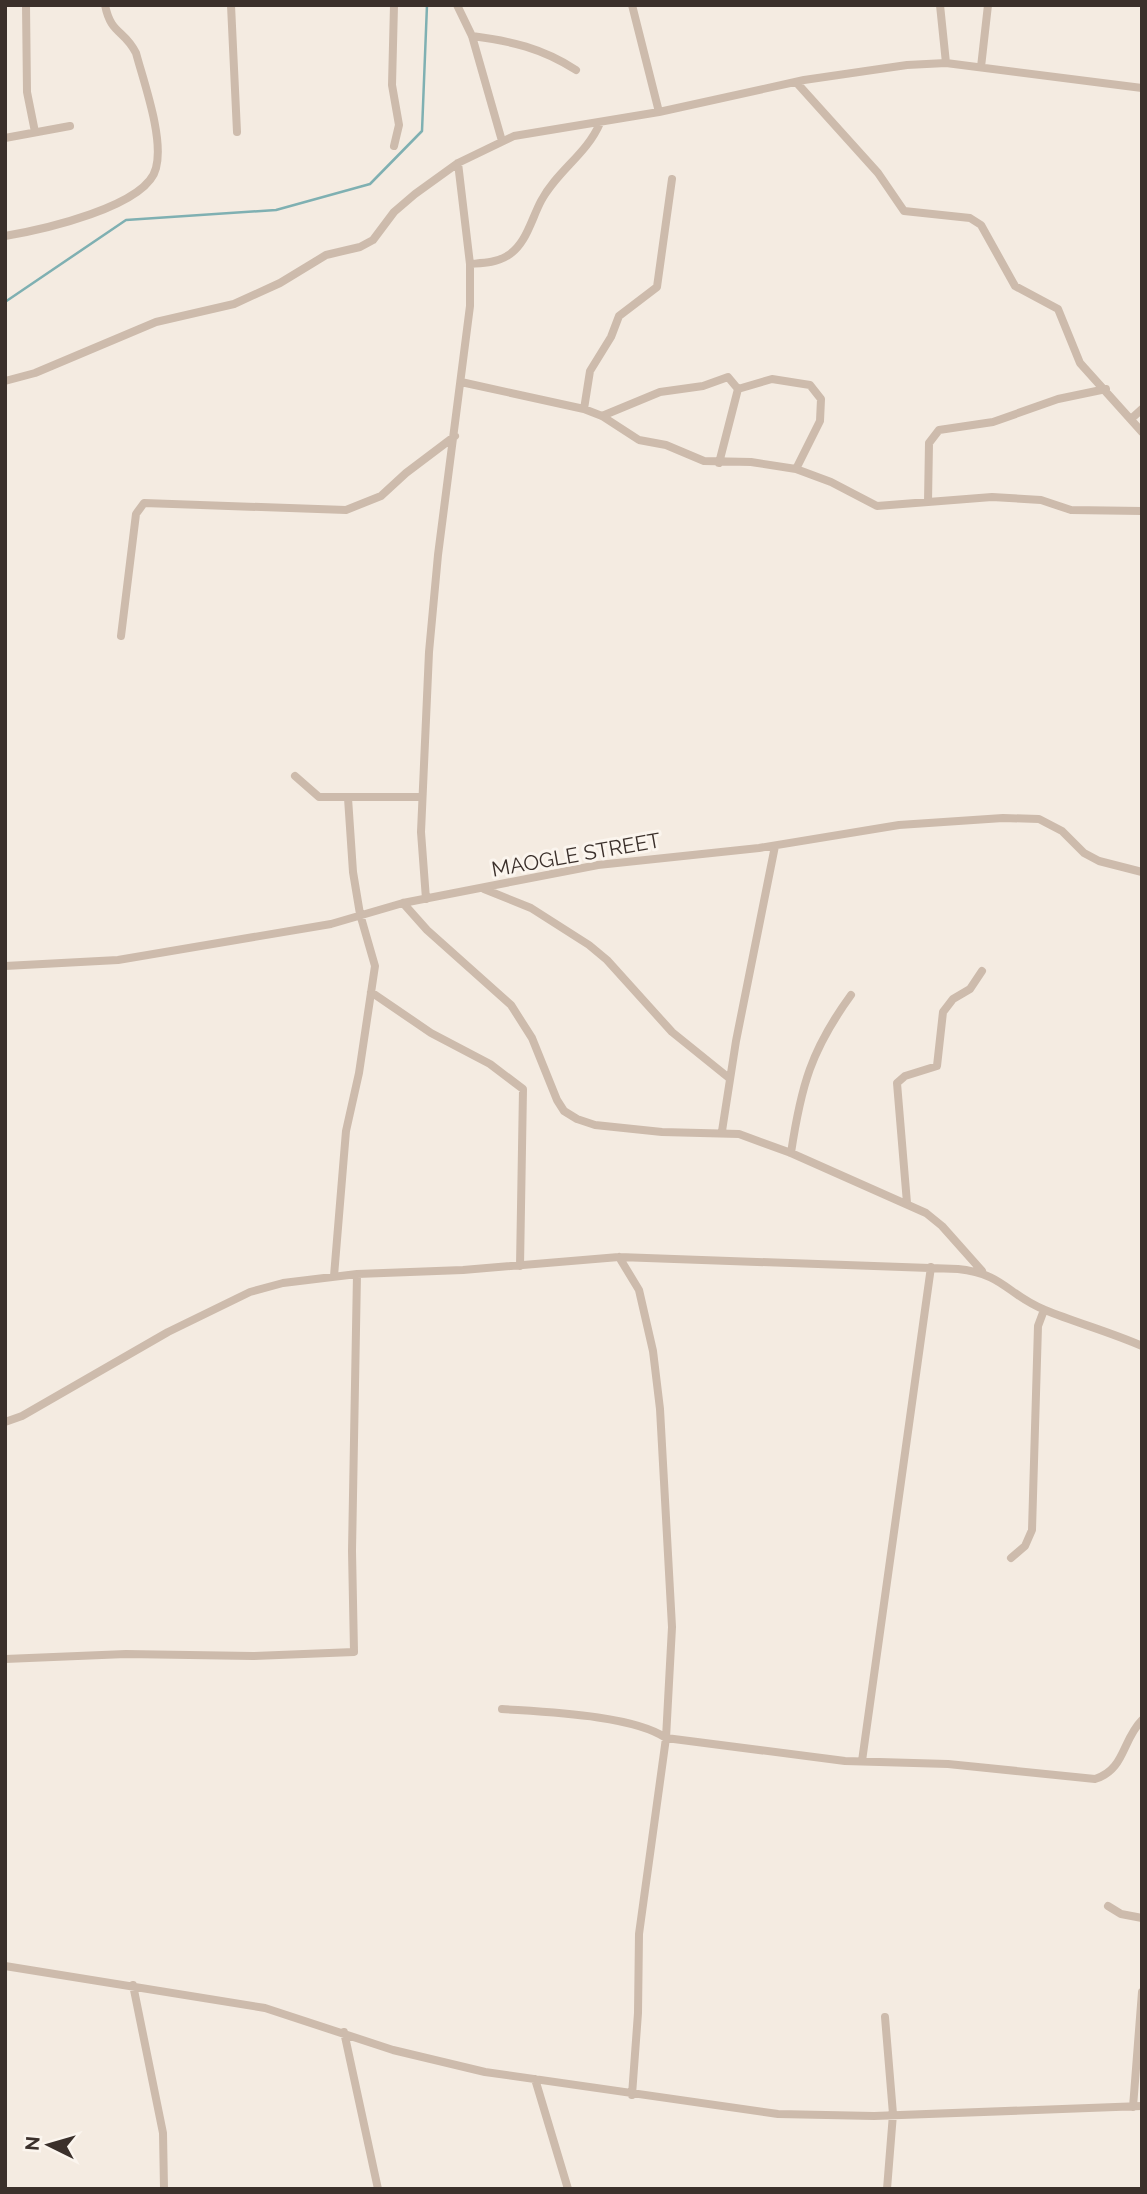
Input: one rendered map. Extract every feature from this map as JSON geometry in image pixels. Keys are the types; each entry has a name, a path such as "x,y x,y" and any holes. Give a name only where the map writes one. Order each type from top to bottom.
{"street":[{"path":"26,5 27,92 35,132"},
{"path":"5,236 82,218 134,193 153,178 157,165 156,137 136,53 131,42 109,23 105,5"},
{"path":"231,5 237,132"},
{"path":"394,5 392,85 399,125 394,146"},
{"path":"457,5 472,36 502,141"},
{"path":"632,5 659,112"},
{"path":"940,5 946,63"},
{"path":"981,67 988,5"},
{"path":"472,36 517,41 553,54 576,70"},
{"path":"5,381 35,373 156,322 234,304 280,283 326,255 360,247 373,240 394,212 415,194 458,163 502,141 536,131 600,123 796,82 907,65 946,63 1142,88"},
{"path":"796,82 878,173 904,211 970,218 981,225 1015,286 1058,309 1080,363 1142,432"},
{"path":"470,264 500,259 519,246 541,200 557,177 587,148 600,123"},
{"path":"5,138 70,126"},
{"path":"425,899 422,797 432,617 470,306 470,264 458,163"},
{"path":"584,409 590,371 611,337 619,316 657,287 672,179"},
{"path":"602,416 673,387 704,386 728,377 738,389"},
{"path":"738,389 772,379 810,385 820,393 820,421 796,469"},
{"path":"461,382 584,409 602,416 630,437 666,445 704,461 751,462 796,469 831,482 868,504 877,506 1016,497 1041,500 1071,510 1142,510"},
{"path":"719,463 738,389"},
{"path":"928,502 929,443 939,430 993,422 1058,399 1106,389"},
{"path":"1131,419 1142,409"},
{"path":"121,636 136,514 144,503 346,510 381,496 405,473 455,436"},
{"path":"295,776 319,797 422,797"},
{"path":"334,1276 346,1131 359,1073 374,956 360,914 353,872 348,798"},
{"name":"MAOGLE STREET","path":"5,966 118,960 331,924 403,903 598,865 775,846 900,825 1028,817 1050,822 1084,853 1099,861 1142,872"},
{"path":"722,1131 729,1077 775,846"},
{"path":"484,888 531,908 589,945 607,960 672,1032 729,1077"},
{"path":"403,903 427,930 511,1005 532,1038 564,1111 577,1119 595,1125 662,1132 722,1131 755,1138 907,1203 942,1226 982,1271 1044,1310 1100,1327 1142,1346"},
{"path":"907,1203 897,1083 905,1076 937,1066 942,1045 943,1012 953,999 971,989 982,971"},
{"path":"371,992 431,1033 490,1064 523,1089 520,1266"},
{"path":"791,1153 805,1077 828,1027 851,995"},
{"path":"5,1422 22,1416 149,1342 250,1292 283,1283 357,1274 520,1266 619,1257 982,1271"},
{"path":"619,1257 639,1290 653,1351 660,1409 672,1627 666,1738 639,1934 638,2013 632,2095"},
{"path":"862,1761 930,1267"},
{"path":"5,1660 127,1654 253,1656 354,1652 352,1551 357,1274"},
{"path":"1011,1558 1025,1546 1032,1530 1038,1326 1044,1310"},
{"path":"502,1709 587,1717 646,1728 666,1738 862,1761 960,1765 1095,1779 1107,1775 1117,1765 1135,1727 1142,1720"},
{"path":"1108,1906 1121,1914 1142,1918"},
{"path":"5,1966 265,2008 431,2061 632,2095 778,2114 893,2114 1137,2106 1142,1992"},
{"path":"132,1985 163,2133 164,2189"},
{"path":"885,2017 893,2114 887,2189"},
{"path":"344,2032 378,2189"},
{"path":"535,2079 568,2189"}],"waterway":[{"path":"5,302 126,220 276,210 370,184 422,131 427,5"}]}
